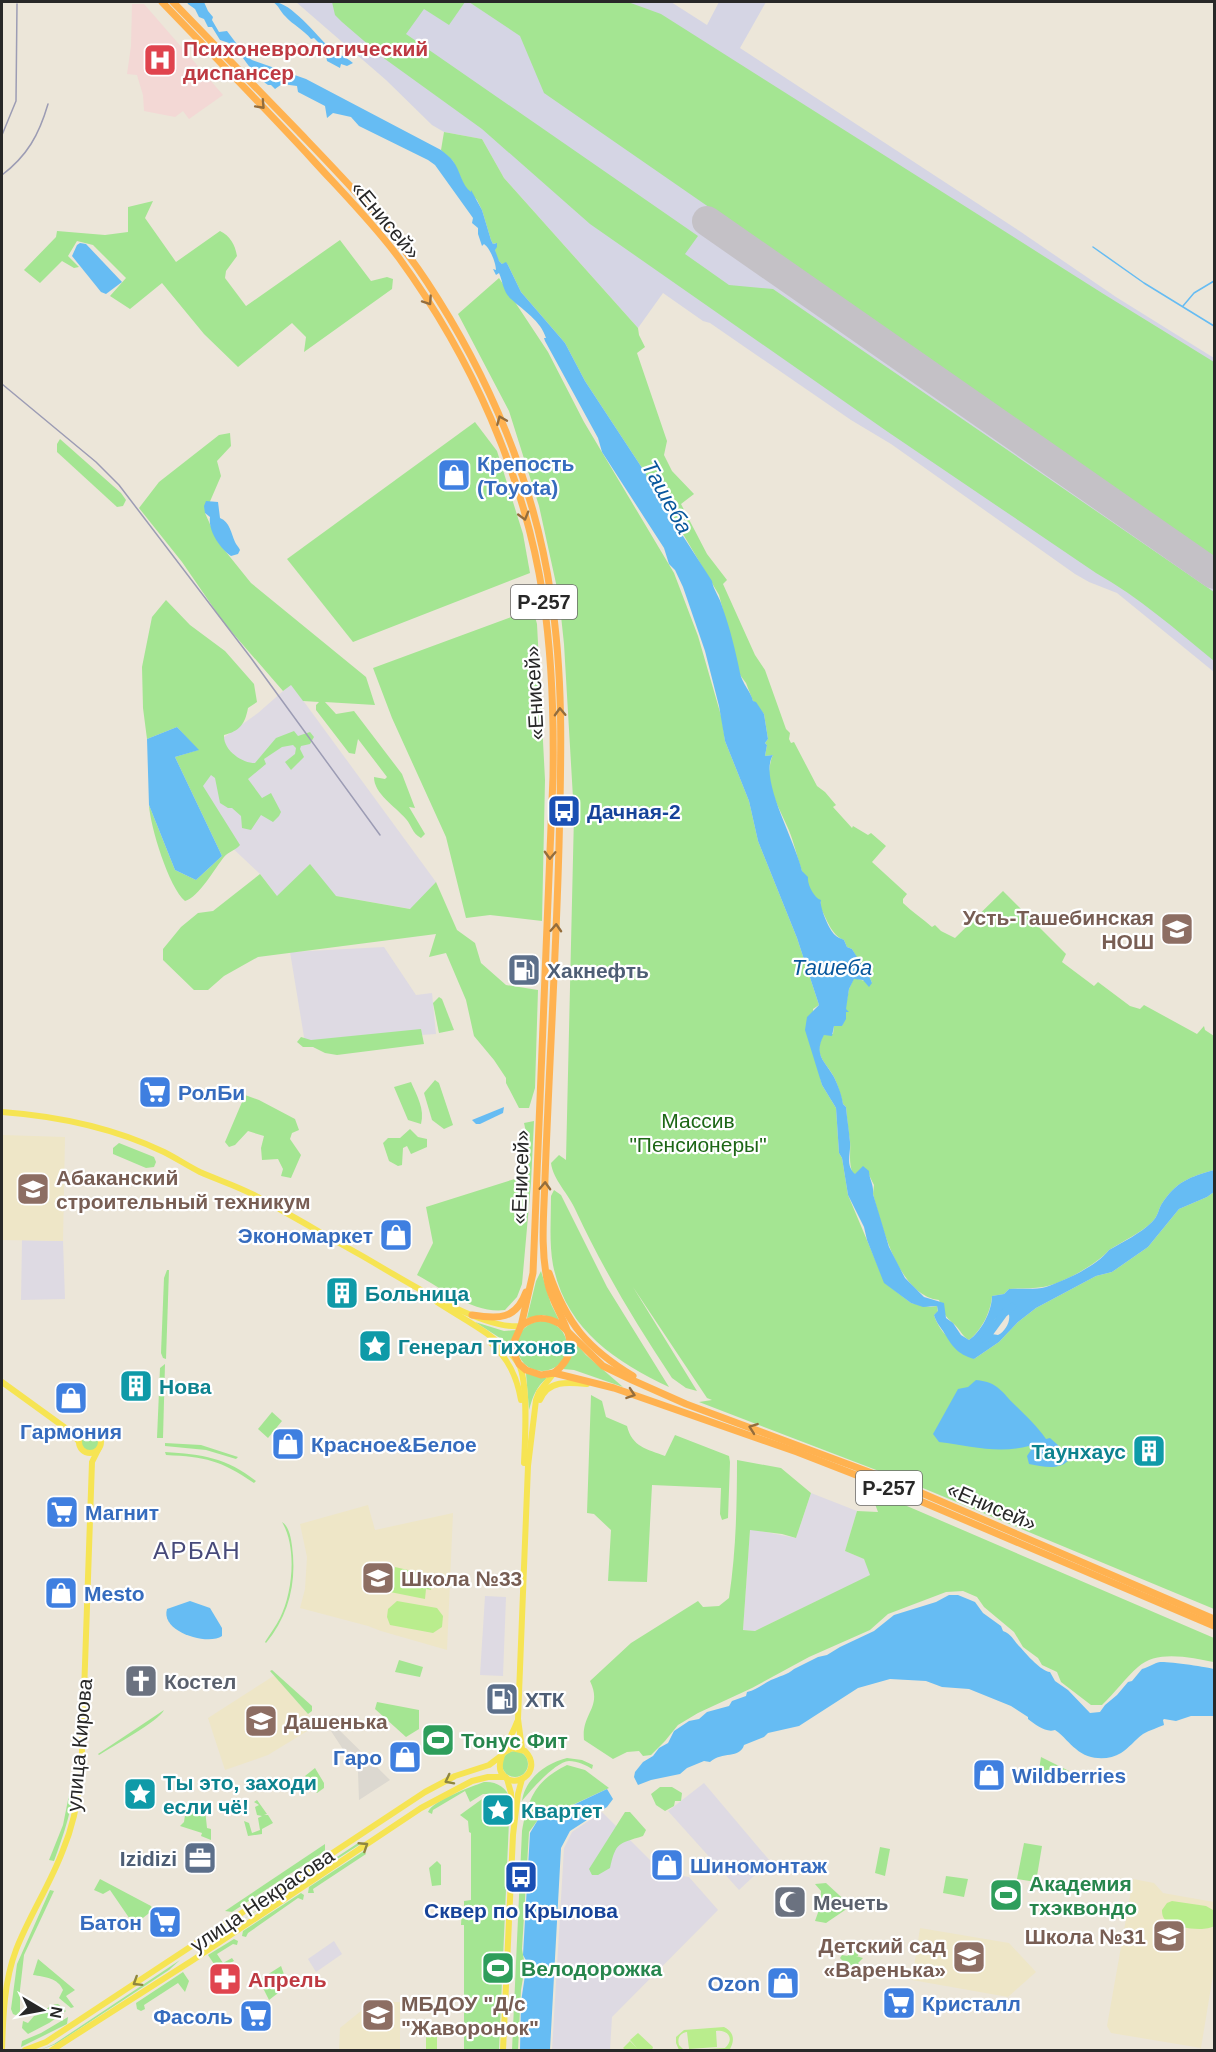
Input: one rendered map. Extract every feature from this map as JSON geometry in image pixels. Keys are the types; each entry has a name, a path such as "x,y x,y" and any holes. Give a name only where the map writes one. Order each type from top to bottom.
{"highway":[{"name":"«Енисей»","path":"162,2 314,162 397,256 451,336 472,375 495,430 532,543 543,600 549,654 553,747 533,1273 521,1326 513,1344 519,1364 533,1374 554,1372 605,1385 786,1448 892,1489 1215,1626"},
{"name":"«Енисей»","path":"173,2 337,172 385,226 424,278 479,370 524,480 541,541 551,595 558,654 561,717 557,922 544,1244"},
{"name":"Р-257","path":"544,1244 547,1281 569,1337 570,1351 565,1363 554,1372"},
{"name":"Р-257","path":"544,1244 549,1274 555,1289 580,1333 593,1348 611,1362 675,1399"},
{"path":"472,1315 500,1317 516,1310 523,1301 533,1273"},
{"name":"«Енисей»","path":"521,1326 535,1318 552,1319 603,1366 675,1399 896,1482 1215,1619"}],"main road":[{"path":"2,1112 33,1114 77,1124 116,1134 163,1152 200,1172 252,1194 424,1292 472,1315 507,1327 521,1326"},
{"path":"424,1292 506,1349 519,1364 524,1387 525,1545"},
{"path":"470,1324 506,1357 512,1368 518,1385 524,1425"},
{"path":"522,1749 518,1719 531,1430 539,1392 554,1372"},
{"path":"2,1382 71,1432 92,1462"},
{"path":"531,1430 542,1395 550,1387 570,1382 605,1385"},
{"path":"71,1432 83,1433 92,1430 98,1434 101,1442 92,1462"},
{"path":"79,1442 83,1433"},
{"path":"87,1452 94,1452 98,1449"},
{"name":"улица Кирова","path":"2,2050 7,1991 15,1951 63,1851 78,1797 82,1751 92,1462"},
{"path":"513,1835 511,1793 506,1778 500,1770 502,1754 518,1719"},
{"path":"502,1754 512,1748 522,1749 529,1755 532,1764 518,1794 513,1835 503,2050"},
{"name":"улица Некрасова","path":"25,2050 46,2042 424,1792 455,1776 489,1764 502,1754"},
{"name":"улица Некрасова","path":"52,2050 187,1964 421,1808 472,1781 488,1777 506,1778"},
{"path":"506,1778 512,1780 524,1778"}],"shaded area":[{"path":"296,2 671,2 707,25 719,2 766,2 740,48 1116,297 1214,358 1214,672 1117,593 1075,574 891,444 851,420 663,293 638,328 504,178 482,139 444,132 432,125 386,80"},
{"name":"Психоневрологический диспансер","path":"132,4 144,4 223,95 189,119 183,111 175,117 144,111 143,95 137,75 127,74 131,46"},
{"path":"291,684 436,882 411,909 336,896 277,896 260,874 208,825 185,765 258,713"},
{"path":"384,947 416,995 432,993 436,1034 305,1043 290,952"},
{"name":"Абаканский строительный техникум","path":"2,1135 65,1137 63,1241 2,1240"},
{"path":"22,1240 63,1241 65,1299 21,1300"},
{"path":"811,1493 857,1511 845,1551 864,1559 871,1575 755,1631 743,1630 750,1529 796,1538"},
{"name":"Школа №33","path":"368,1505 375,1530 453,1513 447,1650 300,1608 305,1589 307,1557 300,1524"},
{"path":"485,1596 506,1597 503,1676 480,1675"},
{"name":"Дашенька","path":"275,1675 317,1725 268,1755 225,1770 208,1718"},
{"path":"332,1723 390,1780 359,1800 358,1772 329,1728"},
{"path":"704,1783 770,1861 739,1890 668,1811"},
{"path":"493,1807 499,1810 502,1816 499,1822 493,1825 487,1822 484,1816 487,1810"},
{"path":"602,1812 663,1873 689,1877 718,1910 612,2017 610,2050 552,2050 564,1848 572,1832"},
{"name":"Школа №31","path":"1133,1879 1154,1883 1163,1893 1214,1902 1214,1969 1201,2048 1111,2033 1107,2026"},
{"name":"Детский сад «Варенька»","path":"920,1928 1009,1943 1036,1972 1008,1997 912,1980"},
{"path":"334,1941 342,1954 316,1972 308,1959"},
{"name":"МБДОУ \"Д/с \"Жаворонок\"","path":"372,2002 400,2002 400,2050 339,2050 340,2028"}],"green space":[{"path":"332,2 465,2 449,25 424,9 406,34 698,236 685,254 729,285 773,289 1214,592 1214,661 1157,614 888,432 590,224 482,129 385,59 342,22 335,15"},
{"path":"469,2 628,2 661,14 1214,362 1214,557 544,93 520,36"},
{"path":"444,132 482,139 504,178 638,328 645,347 637,353 667,441 664,455 672,471 694,494 681,504 707,554 727,580 723,584 755,655 765,670 786,729 790,733 789,739 791,743 794,742 817,786 836,805 833,807 852,828 853,826 868,835 871,833 886,846 872,862 907,894 903,903 932,927 935,925 955,938 1003,891 1066,954 1062,962 1094,986 1098,982 1130,1006 1140,1009 1144,1005 1197,1034 1204,1026 1205,1030 1214,1036 1214,1170 1178,1185 1161,1205 1156,1218 1148,1226 1109,1250 1104,1256 1078,1273 1050,1285 1009,1289 1004,1294 992,1296 985,1321 969,1340 947,1317 939,1300 925,1296 903,1273 894,1258 881,1224 873,1194 874,1185 869,1175 853,1174 851,1170 846,1107 834,1077 821,1057 819,1047 824,1034 833,1034 834,1026 842,1026 849,989 854,978 872,983 865,965 861,965 852,949 847,947 844,940 833,931 820,907 821,902 814,896 805,878 791,834 770,783 769,769 773,755 765,756 767,745 765,743 768,739 764,714 753,701 740,675 719,595 670,512 666,511 653,485 647,481 646,474 585,381 565,343 521,292 508,265 502,264 496,257 496,243 493,244 491,240 477,200 465,187 453,161 441,150"},
{"path":"153,201 145,218 176,262 220,231 229,238 237,256 226,271 225,278 246,306 340,240 371,281 387,277 393,279 392,289 304,352 306,337 292,323 238,367 204,334 162,283 130,309 110,296 126,278 93,245 77,241 68,256 79,267 74,268 62,261 40,283 24,270 56,237 57,231 105,235 128,232 128,207"},
{"name":"Массив \"Пенсионеры\"","path":"499,278 548,352 584,422 674,573 698,636 722,719 725,741 749,801 758,841 797,938 819,1005 813,1009 820,1077 822,1085 836,1108 839,1153 842,1158 848,1195 885,1283 911,1303 937,1306 938,1312 934,1315 941,1328 950,1340 974,1359 999,1342 1018,1322 1036,1308 1096,1276 1112,1272 1148,1247 1179,1209 1214,1192 1214,1609 918,1486 699,1402 712,1400 707,1398 633,1287 697,1391 686,1388 672,1378 597,1254 573,1205 555,1175 551,1163 559,1155 566,1160 574,815 559,597 539,506 509,411 458,314"},
{"path":"475,422 497,451 523,534 530,573 353,642 287,559"},
{"path":"230,433 231,446 217,461 221,476 205,513 218,542 251,583 366,677 375,705 325,702 336,714 354,711 402,774 415,808 409,807 425,834 421,838 377,789 374,777 385,779 387,777 358,739 355,754 349,753 316,710 319,702 303,701 291,685 283,691 224,623 182,562 139,508 159,482 219,435"},
{"path":"60,439 121,493 126,500 123,506 117,507 57,452"},
{"path":"166,600 190,625 225,651 254,684 257,702 248,708 241,726 224,735 227,746 234,755 255,763 276,738 294,731 298,736 310,732 314,737 310,744 301,746 304,757 291,770 285,762 295,754 296,748 293,745 282,747 264,759 266,764 248,779 262,798 271,793 281,812 273,822 261,815 251,830 242,828 241,816 232,808 220,803 215,778 211,775 203,786 240,845 226,855 196,894 185,901 173,883 161,856 149,805 175,870 196,880 222,856 175,757 198,750 177,727 147,739 143,708 142,667 152,617"},
{"path":"533,609 537,624 545,780 542,921 490,915 466,918 446,837 392,718 373,668"},
{"path":"310,864 336,896 410,909 436,882 457,930 475,943 481,963 506,985 538,990 535,1088 529,1108 519,1108 506,1083 506,1078 474,1036 466,1000 446,953 429,957 436,934 258,957 224,976 208,990 194,990 163,960 163,949 181,927 198,913 213,911 260,874 277,896"},
{"path":"439,997 442,999 454,1030 439,1033 433,1003"},
{"path":"421,1029 424,1044 337,1055 325,1053 313,1047 303,1047 297,1042 301,1037 311,1040"},
{"path":"435,1080 439,1083 453,1125 444,1129 432,1120 424,1093"},
{"path":"411,1082 421,1108 421,1124 408,1120 394,1087"},
{"path":"245,1095 295,1119 299,1130 292,1133 290,1139 301,1155 291,1178 281,1176 283,1169 278,1159 262,1160 261,1148 264,1136 248,1131 235,1145 229,1147 225,1142"},
{"path":"534,1121 522,1284 517,1297 505,1310 482,1308 459,1299 417,1275 433,1243 426,1207 521,1177 529,1158 524,1123"},
{"path":"410,1129 418,1137 427,1139 427,1147 411,1154 407,1146 403,1148 402,1165 398,1166 389,1161 383,1143 388,1138 400,1138"},
{"path":"119,1143 154,1157 156,1162 154,1167 146,1168 113,1154 113,1148"},
{"path":"554,1190 561,1195 607,1287 669,1387 612,1354 581,1325 569,1307 559,1288 553,1265 551,1196"},
{"path":"169,1270 166,1359 161,1353 164,1278"},
{"path":"541,1271 551,1304 559,1320 543,1315 527,1318 536,1281"},
{"path":"542,1321 556,1325 563,1332 567,1346 563,1360 556,1367 542,1371 528,1367 521,1360 517,1346 521,1332 528,1325"},
{"path":"475,1322 504,1331 516,1330 511,1348 500,1338"},
{"path":"573,1340 586,1355 623,1387 574,1370 563,1369 572,1355"},
{"path":"165,1364 163,1438 157,1438 160,1368"},
{"path":"526,1373 547,1378 535,1392 529,1410"},
{"path":"591,1395 602,1401 606,1417 627,1426 636,1443 646,1449 665,1456 675,1435 729,1456 728,1518 722,1520 720,1514 721,1488 652,1485 647,1582 608,1581 611,1530 594,1514 587,1513"},
{"path":"272,1412 282,1421 268,1438 258,1429"},
{"path":"90,1431 97,1434 100,1441 97,1448 90,1451 83,1448 80,1441 83,1434"},
{"path":"165,1443 201,1445 238,1457 236,1459 206,1450 165,1446"},
{"path":"165,1452 191,1454 224,1462 256,1481 254,1483 232,1469 212,1461 166,1455"},
{"path":"737,1460 781,1468 811,1493 796,1538 750,1530 743,1630 755,1631 870,1575 864,1559 845,1551 857,1511 878,1512 875,1504 878,1498 893,1500 1214,1638 1214,1662 1175,1656 1146,1661 1102,1705 1091,1705 1061,1682 1057,1672 1042,1665 1038,1658 1023,1647 1014,1632 984,1607 977,1597 963,1591 946,1592 888,1614 870,1630 809,1657 752,1688 698,1713 678,1725 651,1755 643,1756 639,1751 627,1752 613,1759 584,1740 584,1731 594,1698 590,1681 631,1643 698,1601 703,1607 719,1606 729,1598 736,1529"},
{"path":"282,1522 288,1529 292,1543 293,1572 292,1585 286,1609 266,1643 288,1596 292,1570 290,1544"},
{"path":"395,1567 434,1576 431,1590 426,1589 425,1599 390,1592"},
{"path":"397,1601 437,1608 443,1616 442,1627 433,1633 390,1625 387,1617 388,1609"},
{"path":"399,1660 423,1667 420,1677 395,1672"},
{"path":"272,1670 312,1706 312,1711 308,1714 270,1671"},
{"path":"377,1702 419,1710 419,1729 406,1737 375,1709"},
{"path":"164,1710 145,1727 98,1754"},
{"path":"515,1751 524,1755 528,1764 524,1773 515,1777 506,1773 502,1764 506,1755"},
{"path":"1041,1757 1069,1771 1068,1775 1039,1770"},
{"path":"567,1758 582,1760 593,1765 592,1769 575,1762 563,1763 544,1777 522,1801 527,1786 538,1773 559,1760"},
{"path":"567,1765 585,1770 609,1788 553,1814 540,1817 529,1832 522,1949 525,1966 521,1990 518,2050 512,2050 522,1831 527,1809 535,1791 548,1777"},
{"path":"315,1768 324,1783 324,1788 317,1793 305,1776"},
{"path":"72,1780 76,1780 67,1821 54,1861 49,1860 63,1825"},
{"path":"133,1780 148,1783 153,1790 148,1807 128,1800"},
{"path":"484,1782 500,1786 510,1798 499,2050 464,2050 464,1925 461,1925 464,1901 471,1900 471,1833 468,1821 460,1815 489,1794 483,1794 470,1802 465,1791 433,1810 432,1814 428,1812 431,1807 444,1799"},
{"path":"660,1787 672,1787 682,1793 681,1801 675,1801 674,1806 665,1811 656,1805 651,1794"},
{"path":"257,1800 267,1814 264,1815 268,1815 273,1823 262,1829 262,1834 248,1836 244,1821 249,1823 252,1833 260,1830 258,1818 262,1816 257,1815 255,1807 259,1805 254,1802"},
{"path":"186,1809 188,1812 205,1809 207,1828 211,1829 211,1840 201,1836 202,1833 180,1826 184,1822"},
{"path":"625,1812 630,1812 646,1830 643,1836 619,1845 610,1868 598,1875 592,1875 589,1869"},
{"path":"358,1843 359,1845 231,1927"},
{"path":"1024,1843 1042,1846 1036,1882 1017,1879"},
{"path":"325,1844 325,1851 232,1912 225,1911"},
{"path":"880,1847 890,1849 885,1876 875,1873"},
{"path":"364,1851 366,1854 313,1889 314,1893 308,1893 309,1887"},
{"path":"437,1861 441,1865 441,1885 432,1886 429,1868"},
{"path":"946,1876 968,1879 964,1897 943,1893"},
{"path":"100,1879 151,1906 153,1910 134,1925 110,1890 103,1894 94,1890"},
{"path":"826,1883 851,1906 826,1923 815,1921 820,1907 821,1891 815,1884"},
{"path":"50,1890 54,1891 24,1955 20,2017 13,2014 11,2009 17,1964"},
{"path":"301,1893 304,1895 303,1900 298,1898 248,1933 246,1937 242,1936 243,1931"},
{"path":"1172,1901 1206,1906 1213,1910 1214,1926 1205,1929 1191,1928 1168,1922 1163,1917 1162,1910 1167,1903"},
{"path":"234,1939 238,1941 237,1945 233,1944 217,1954 223,1963 232,1958 234,1961 228,1964 214,1964 208,1955"},
{"path":"860,1943 858,1956 856,1956 863,1958 858,1963 860,1965 855,1969 856,1971 853,1972 840,1958 842,1955 848,1956 847,1954"},
{"path":"38,1959 75,1990 66,1996 74,2007 71,2008 59,1998 63,1990 58,1983 33,1975"},
{"path":"180,1960 169,1970 56,2044 40,2050 54,2044"},
{"path":"281,1966 285,1977 282,1990 269,2000 259,1980"},
{"path":"183,1972 189,1981 185,1992 178,1983 144,2005 145,2009 141,2011 137,2009 136,2003"},
{"path":"58,2004 66,2011 49,2023 28,2034 22,2028 23,2021 28,2023 34,2016"},
{"path":"68,2017 67,2024 21,2047 22,2041"},
{"path":"724,2027 733,2036 730,2049 738,2050 691,2050 725,2048 730,2038 727,2033 720,2031 716,2031 717,2047 689,2049 687,2032 678,2040 684,2050 679,2050 676,2043 676,2037 684,2030"},
{"path":"426,2029 437,2030 437,2050 426,2050"},
{"path":"638,2033 653,2047 652,2050 623,2048 630,2041 637,2048 630,2040"}],"water":[{"path":"187,2 204,2 219,32 227,31 245,55 252,60 306,79 441,150 452,160 465,186 471,192 471,190 482,210 491,240 493,244 497,243 495,250 499,261 502,264 506,262 521,292 565,343 585,381 646,474 647,481 651,481 666,510 670,512 712,581 728,623 741,677 753,701 764,714 768,739 765,743 767,745 765,756 773,755 770,779 802,871 808,877 814,894 821,900 830,928 836,936 844,940 847,947 852,949 862,965 865,965 872,983 869,987 863,980 854,979 849,989 846,1009 849,1012 846,1012 846,1019 842,1026 834,1026 832,1036 824,1035 820,1053 834,1077 846,1107 850,1167 855,1174 863,1166 869,1171 873,1194 889,1247 905,1278 924,1297 944,1303 946,1318 953,1323 961,1335 969,1340 985,1321 992,1296 1004,1294 1009,1289 1046,1287 1080,1272 1109,1250 1148,1226 1156,1218 1161,1205 1178,1185 1214,1170 1214,1192 1179,1209 1148,1247 1112,1272 1096,1276 1036,1308 1018,1322 999,1342 974,1359 959,1352 949,1341 934,1315 938,1311 937,1306 923,1307 911,1303 884,1283 864,1227 848,1195 842,1158 839,1153 836,1108 822,1085 805,1030 807,1017 819,1005 797,938 758,841 749,801 725,741 705,651 683,587 675,570 669,564 664,548 602,452 598,438 545,341 544,332 536,321 506,293 499,273 496,275 493,269 496,270 490,252 484,244 482,246 478,228 472,223 473,218 435,165 359,126 351,117 333,113 327,118 325,106 298,92 297,86 282,84 275,89 268,85 257,77 240,54 232,52 229,43 220,40 212,27 208,27 204,19 199,17 195,9","holes":["1008,1312 1008,1325 1004,1331 998,1335 992,1334 992,1326 997,1317"]},
{"path":"273,2 280,3 295,13 329,47 353,63 347,66 341,64 340,68 327,61 326,55 330,54 314,38 311,39 288,19"},
{"path":"80,243 86,244 122,282 106,294 101,292 72,256"},
{"path":"206,501 218,502 220,518 230,528 240,550 238,554 231,556 216,539 211,528 210,517 205,513"},
{"path":"177,727 199,750 175,757 222,856 196,880 175,870 149,805 147,739"},
{"path":"504,1107 503,1113 480,1124 472,1120"},
{"path":"976,1380 990,1383 999,1389 1046,1439 1050,1438 1059,1446 1058,1451 1067,1456 1068,1461 1059,1466 1044,1467 1029,1464 1027,1456 1031,1450 1029,1446 995,1449 939,1442 933,1434 958,1389 968,1387"},
{"path":"949,1595 958,1595 975,1602 983,1613 1001,1626 1003,1631 1030,1658 1050,1672 1055,1681 1068,1690 1090,1713 1100,1712 1142,1669 1164,1662 1214,1669 1214,1716 1191,1716 1176,1721 1164,1719 1164,1725 1143,1734 1116,1756 1098,1758 1081,1753 1055,1730 1041,1728 1011,1706 969,1689 942,1687 926,1681 890,1679 858,1688 799,1726 768,1733 744,1745 735,1754 710,1762 704,1761 687,1768 680,1774 638,1785 634,1777 635,1772 643,1762 668,1743 674,1731 689,1721 699,1719 707,1712 729,1706 732,1701 746,1696 747,1692 874,1631 894,1615 936,1602"},
{"path":"190,1601 210,1608 222,1628 222,1636 215,1639 197,1638 187,1635 171,1624 167,1617 167,1609"},
{"path":"607,1789 613,1799 607,1807 570,1831 561,1848 550,2050 520,2050 521,2002 527,1962 523,1955 530,1833 539,1818 552,1815"}],"waterway":[{"path":"1093,247 1144,283 1214,326"},
{"path":"1183,306 1194,293 1214,281"},
{"name":"Ташеба","path":"985,1339 1004,1313 1012,1307"}],"runway":[{"path":"707,221 1214,574"}],"railway":[{"path":"2,135 16,101 17,4"},
{"path":"2,175 31,144 41,126 48,104"},
{"path":"2,384 96,462 119,485 251,658 380,835"}],"place":[{"name":"Психоневрологический диспансер","path":"160,60"},
{"name":"Крепость (Toyota)","path":"454,475"},
{"name":"Дачная-2","path":"564,811"},
{"name":"Усть-Ташебинская НОШ","path":"1177,929"},
{"name":"Хакнефть","path":"524,970"},
{"name":"РолБи","path":"155,1092"},
{"name":"Абаканский строительный техникум","path":"33,1189"},
{"name":"Экономаркет","path":"396,1235"},
{"name":"Больница","path":"342,1293"},
{"name":"Генерал Тихонов","path":"375,1346"},
{"name":"Нова","path":"136,1386"},
{"name":"Гармония","path":"71,1398"},
{"name":"Красное&Белое","path":"288,1444"},
{"name":"Таунхаус","path":"1149,1451"},
{"name":"Магнит","path":"62,1512"},
{"name":"Школа №33","path":"378,1578"},
{"name":"Mesto","path":"61,1593"},
{"name":"Костел","path":"141,1681"},
{"name":"ХТК","path":"502,1699"},
{"name":"Дашенька","path":"261,1721"},
{"name":"Тонус Фит","path":"438,1740"},
{"name":"Гаро","path":"405,1757"},
{"name":"Wildberries","path":"989,1775"},
{"name":"Ты это, заходи если чё!","path":"140,1794"},
{"name":"Квартет","path":"498,1810"},
{"name":"Izidizi","path":"200,1858"},
{"name":"Шиномонтаж","path":"667,1865"},
{"name":"Сквер по Крылова","path":"521,1877"},
{"name":"Академия тхэквондо","path":"1006,1895"},
{"name":"Мечеть","path":"790,1902"},
{"name":"Батон","path":"165,1922"},
{"name":"Школа №31","path":"1169,1936"},
{"name":"Детский сад «Варенька»","path":"969,1957"},
{"name":"Велодорожка","path":"498,1968"},
{"name":"Апрель","path":"225,1979"},
{"name":"Ozon","path":"783,1983"},
{"name":"Кристалл","path":"899,2003"},
{"name":"МБДОУ \"Д/с \"Жаворонок\"","path":"378,2015"},
{"name":"Фасоль","path":"256,2016"}],"district":[{"name":"АРБАН","path":"197,1550"}]}
